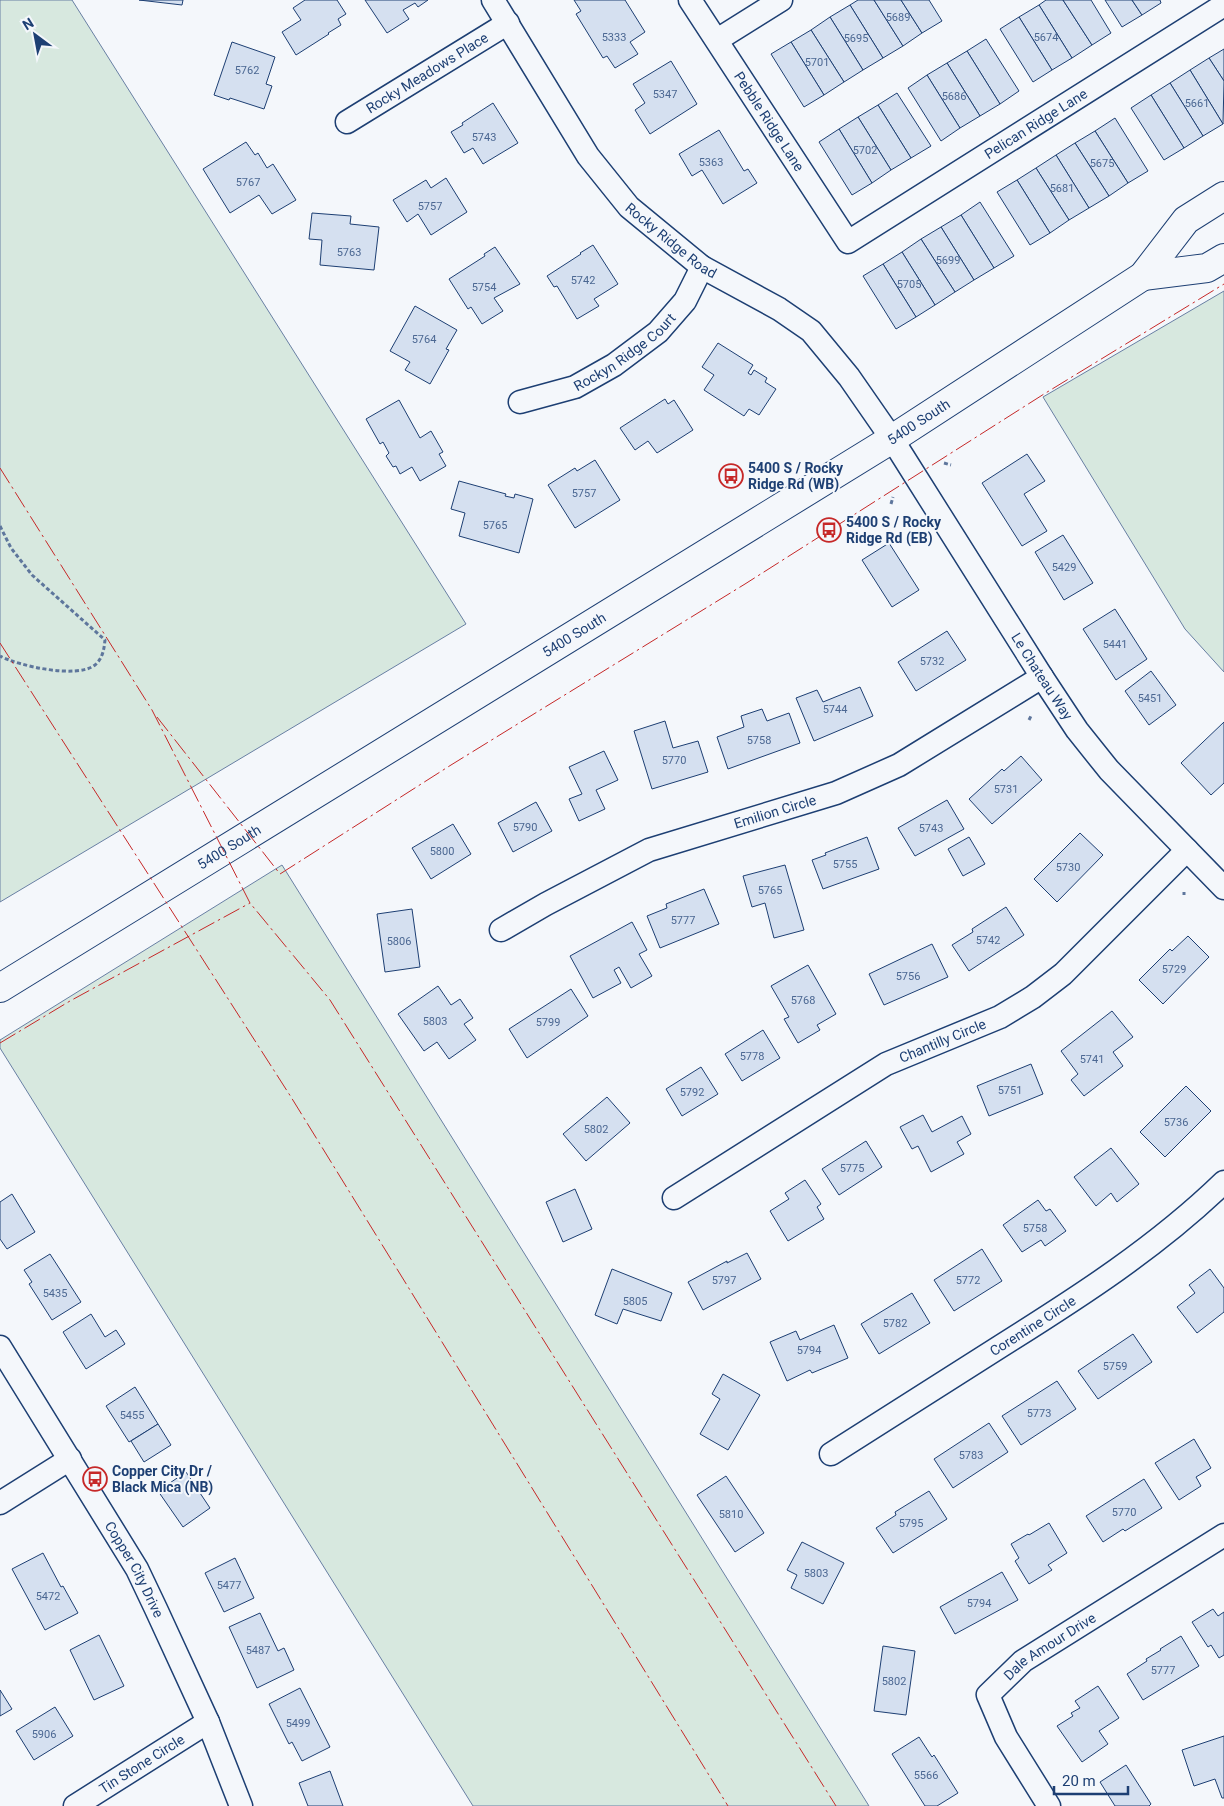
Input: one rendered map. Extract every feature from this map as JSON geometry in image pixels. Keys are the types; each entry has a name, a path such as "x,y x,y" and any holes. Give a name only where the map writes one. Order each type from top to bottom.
{"main road":[{"name":"5400 South","path":"0,988 892,440 1143,276 1186,220 1224,196"},
{"name":"5400 South","path":"1143,276 1207,268 1224,258"}],"street":[{"name":"Rocky Ridge Road","path":"493,0 594,163 629,207 702,267 780,309 811,331 849,377 892,440"},
{"name":"Pebble Ridge Lane","path":"690,0 848,242"},
{"path":"717,40 781,0"},
{"name":"Pelican Ridge Lane","path":"848,242 1224,5"},
{"name":"Rocky Meadows Place","path":"347,122 508,23"},
{"name":"Rockyn Ridge Court","path":"520,402 575,387 614,365 658,332 680,308 702,267"},
{"name":"Le Chateau Way","path":"892,440 1042,678 1077,730 1109,770 1224,888"},
{"name":"Emilion Circle","path":"501,930 649,850 836,793 899,765 1042,678"},
{"name":"Chantilly Circle","path":"674,1198 886,1064 1000,1017 1033,998 1062,974 1187,850"},
{"name":"Corentine Circle","path":"830,1454 1071,1302 1172,1229 1224,1182"},
{"name":"Copper City Drive","path":"0,1347 137,1570 208,1722 241,1806"},
{"path":"0,1503 70,1460"},
{"name":"Dale Amour Drive","path":"1050,1806 1006,1738 988,1695 1023,1661 1224,1536"},
{"name":"Tin Stone Circle","path":"75,1806 208,1722"}],"path":[{"path":"944,463 951,465"},
{"path":"891,504 893,497"},
{"path":"0,526 11,548 32,575 105,640 104,653 95,665 82,669 60,671 36,668 0,656"}],"shaded area":[{"path":"0,0 72,0 466,624 0,902"},
{"path":"1224,291 1224,672 1185,629 1043,397"},
{"path":"282,865 869,1806 473,1806 0,1048 0,1040"}],"building":[{"path":"139,0 183,0 182,5"},
{"path":"305,0 337,0 346,14 338,19 341,25 296,55 282,32 301,20 293,8"},
{"path":"365,0 428,0 418,7 415,3 403,10 409,19 387,33"},
{"path":"574,0 625,0 645,32 630,42 638,54 615,68 607,56 603,58 576,14 581,11"},
{"path":"858,0 874,0 903,46 883,58 850,5"},
{"path":"874,0 901,0 922,33 903,46"},
{"path":"901,0 929,0 942,21 922,33"},
{"path":"1046,0 1063,0 1092,45 1072,58 1039,5"},
{"path":"1063,0 1091,0 1111,33 1092,45"},
{"path":"1105,0 1132,0 1142,15 1122,27"},
{"path":"1132,0 1160,0 1161,3 1142,15"},
{"path":"850,5 883,58 863,70 830,17"},
{"path":"1039,5 1072,58 1052,70 1019,17"},
{"path":"830,17 863,70 844,82 811,30"},
{"path":"1019,17 1052,70 1033,82 1000,29"},
{"path":"811,30 844,82 824,95 791,42"},
{"path":"986,39 1019,91 1000,104 967,51"},
{"path":"232,42 275,57 266,84 272,86 264,109 214,95"},
{"path":"791,42 824,95 804,107 771,54"},
{"path":"1224,49 1224,81 1209,58"},
{"path":"967,51 1000,104 980,116 947,63"},
{"path":"1209,58 1224,81 1223,124 1190,70"},
{"path":"671,61 697,104 650,134 635,110 645,103 633,84"},
{"path":"947,63 980,116 960,128 927,75"},
{"path":"1190,70 1223,124 1203,136 1170,83"},
{"path":"927,75 960,128 941,141 908,88"},
{"path":"1170,83 1203,136 1184,148 1151,95"},
{"path":"897,93 931,146 911,158 878,105"},
{"path":"1151,95 1184,148 1164,160 1131,108"},
{"path":"493,103 518,143 483,164 473,148 464,153 451,132"},
{"path":"878,105 911,158 891,170 858,117"},
{"path":"858,117 891,170 872,183 839,129"},
{"path":"1115,118 1148,171 1128,183 1095,131"},
{"path":"839,129 872,183 852,195 819,142"},
{"path":"719,130 744,171 748,169 757,183 723,204 702,170 692,176 679,154"},
{"path":"1095,131 1128,183 1109,196 1075,143"},
{"path":"246,142 255,155 258,153 267,168 273,164 296,200 272,214 259,195 230,213 203,169"},
{"path":"1075,143 1109,196 1089,208 1056,155"},
{"path":"1056,155 1089,208 1069,220 1036,168"},
{"path":"1036,168 1069,220 1050,233 1017,180"},
{"path":"446,178 467,212 431,235 418,214 407,222 393,200 426,180 431,188"},
{"path":"1017,180 1050,233 1030,245 997,192"},
{"path":"980,202 1014,256 994,268 961,215"},
{"path":"312,213 351,216 350,224 379,227 374,270 320,265 322,240 309,239"},
{"path":"961,215 994,268 974,280 941,227"},
{"path":"941,227 974,280 955,292 921,239"},
{"path":"921,239 955,292 935,305 902,252"},
{"path":"593,245 618,284 594,299 599,306 577,319 557,286 554,287 547,276"},
{"path":"495,247 520,284 494,298 503,311 482,324 471,307 468,309 449,279 485,256 484,254"},
{"path":"902,252 935,305 916,317 883,264"},
{"path":"883,264 916,317 896,329 863,276"},
{"path":"415,306 457,330 446,349 449,350 430,384 405,370 410,362 390,351"},
{"path":"718,343 753,365 748,373 751,375 754,370 767,378 765,382 776,389 759,415 749,409 744,416 704,390 714,375 702,367"},
{"path":"665,399 668,404 674,400 693,430 657,453 648,441 635,450 620,428"},
{"path":"399,400 420,438 431,431 443,452 439,454 446,466 420,481 412,467 400,474 396,466 393,467 386,456 389,453 383,442 380,444 366,419"},
{"path":"1027,454 1045,481 1024,494 1047,531 1022,546 982,483"},
{"path":"595,460 620,500 575,528 548,485 575,468 577,471"},
{"path":"459,481 506,494 505,496 514,498 515,494 533,499 519,553 459,536 465,513 451,509"},
{"path":"1063,535 1093,583 1064,600 1035,552"},
{"path":"889,543 919,590 892,607 862,560"},
{"path":"1115,609 1147,659 1116,680 1083,629"},
{"path":"947,631 966,660 916,691 898,662"},
{"path":"1151,671 1176,705 1149,725 1125,691"},
{"path":"860,687 873,716 814,741 796,698 817,690 823,702"},
{"path":"762,709 767,721 789,713 800,743 728,769 717,737 744,727 741,716"},
{"path":"665,721 673,748 698,741 708,772 652,789 634,731"},
{"path":"1224,722 1224,783 1211,795 1181,763"},
{"path":"604,751 618,780 596,790 605,809 579,821 569,799 582,794 569,767"},
{"path":"1021,756 1042,780 992,824 969,799 1002,769 1004,771"},
{"path":"947,800 964,829 915,856 898,828"},
{"path":"536,802 552,831 513,852 498,823"},
{"path":"453,824 471,854 431,879 412,848"},
{"path":"1080,833 1103,855 1057,902 1034,879"},
{"path":"867,837 879,869 823,889 812,860"},
{"path":"969,837 985,864 963,876 948,849"},
{"path":"785,865 804,930 774,938 765,903 752,907 743,876"},
{"path":"704,889 719,924 660,948 647,916 667,908 666,904"},
{"path":"1006,907 1024,935 969,971 952,945 973,932 972,929"},
{"path":"412,909 420,967 385,972 377,914"},
{"path":"632,922 647,950 639,954 652,976 631,988 619,967 614,970 621,983 593,998 570,956"},
{"path":"1188,936 1209,957 1163,1004 1139,980 1170,949 1172,951"},
{"path":"932,944 948,977 884,1005 869,974"},
{"path":"808,965 836,1014 817,1025 820,1030 798,1043 784,1019 789,1017 771,986"},
{"path":"438,986 451,1005 460,999 473,1018 464,1024 476,1040 449,1059 437,1042 424,1051 398,1014"},
{"path":"571,989 588,1016 527,1058 509,1029"},
{"path":"1112,1011 1133,1037 1113,1052 1123,1066 1084,1096 1071,1080 1078,1074 1061,1051"},
{"path":"763,1030 780,1058 742,1081 725,1054"},
{"path":"1031,1064 1043,1094 989,1116 977,1086"},
{"path":"701,1067 718,1094 682,1116 666,1089"},
{"path":"1186,1086 1211,1111 1165,1157 1140,1132"},
{"path":"607,1097 630,1123 586,1161 563,1134"},
{"path":"923,1115 932,1132 962,1116 971,1134 957,1142 964,1154 931,1172 918,1146 912,1149 900,1127"},
{"path":"866,1141 882,1167 839,1195 822,1169"},
{"path":"1111,1148 1139,1184 1117,1202 1111,1193 1096,1206 1074,1177"},
{"path":"805,1180 821,1204 817,1207 824,1219 788,1241 770,1211 789,1199 785,1193"},
{"path":"575,1189 592,1229 563,1242 546,1202"},
{"path":"12,1194 35,1232 7,1249 0,1239 0,1202"},
{"path":"1038,1200 1046,1211 1050,1209 1066,1231 1045,1246 1041,1240 1022,1252 1003,1225"},
{"path":"982,1249 1002,1281 954,1311 934,1280"},
{"path":"747,1253 761,1279 703,1310 688,1282 727,1261 727,1263"},
{"path":"50,1254 81,1302 52,1320 29,1284 32,1282 24,1270"},
{"path":"612,1269 672,1293 661,1321 623,1309 617,1324 595,1315"},
{"path":"1210,1269 1224,1288 1224,1312 1197,1333 1177,1307 1195,1293 1189,1285"},
{"path":"912,1293 930,1323 879,1354 861,1324"},
{"path":"91,1314 105,1337 116,1330 125,1344 86,1369 63,1332"},
{"path":"834,1325 848,1358 812,1373 810,1370 787,1381 770,1342 796,1331 800,1340"},
{"path":"1133,1334 1152,1362 1098,1399 1078,1371"},
{"path":"723,1374 760,1395 728,1450 700,1434 720,1399 712,1394"},
{"path":"1057,1381 1076,1409 1021,1445 1002,1416"},
{"path":"135,1387 158,1424 129,1442 106,1406"},
{"path":"989,1423 1008,1452 953,1488 934,1459"},
{"path":"158,1424 171,1445 144,1462 131,1441"},
{"path":"1194,1439 1211,1468 1196,1477 1201,1486 1179,1500 1155,1463"},
{"path":"186,1472 210,1508 183,1527 158,1491"},
{"path":"726,1476 764,1533 735,1552 697,1495"},
{"path":"1144,1479 1162,1508 1103,1542 1086,1516"},
{"path":"929,1491 947,1519 893,1553 876,1528 896,1515 895,1512"},
{"path":"1049,1523 1067,1553 1048,1565 1052,1570 1029,1584 1015,1561 1019,1558 1011,1544"},
{"path":"802,1542 844,1563 823,1604 791,1588 797,1575 787,1570"},
{"path":"43,1553 61,1587 63,1586 78,1613 45,1630 12,1569"},
{"path":"235,1558 254,1598 224,1612 205,1573"},
{"path":"1002,1572 1018,1600 955,1634 940,1607"},
{"path":"1213,1609 1218,1616 1224,1612 1224,1655 1219,1658 1211,1645 1208,1647 1192,1622"},
{"path":"260,1613 278,1651 284,1648 294,1670 257,1688 229,1627"},
{"path":"99,1635 124,1686 94,1700 70,1650"},
{"path":"1181,1636 1199,1666 1143,1700 1127,1674"},
{"path":"883,1646 915,1651 906,1715 874,1711"},
{"path":"1098,1686 1119,1718 1099,1731 1108,1744 1082,1762 1057,1726 1073,1716 1071,1713 1080,1708 1075,1701"},
{"path":"300,1688 330,1747 302,1761 292,1742 289,1744 269,1704"},
{"path":"0,1690 12,1709 0,1716"},
{"path":"55,1707 73,1736 34,1760 16,1731"},
{"path":"1224,1736 1224,1798 1222,1798 1215,1779 1194,1786 1182,1750"},
{"path":"919,1737 932,1757 934,1755 958,1793 937,1806 925,1806 892,1754"},
{"path":"1126,1765 1151,1804 1149,1806 1115,1806 1100,1782"},
{"path":"330,1771 343,1806 308,1806 299,1783"}],"power":[{"path":"157,717 280,874 451,765 745,584 1044,394 1224,284"},
{"path":"0,468 152,710 250,903 330,1000 836,1806"},
{"path":"0,643 291,1097 728,1806"},
{"path":"0,1043 70,1001 250,903"}],"place":[{"name":"5400 S / Rocky Ridge Rd (WB)","path":"731,476"},
{"name":"5400 S / Rocky Ridge Rd (EB)","path":"829,530"},
{"name":"Copper City Dr / Black Mica (NB)","path":"95,1479"}]}
